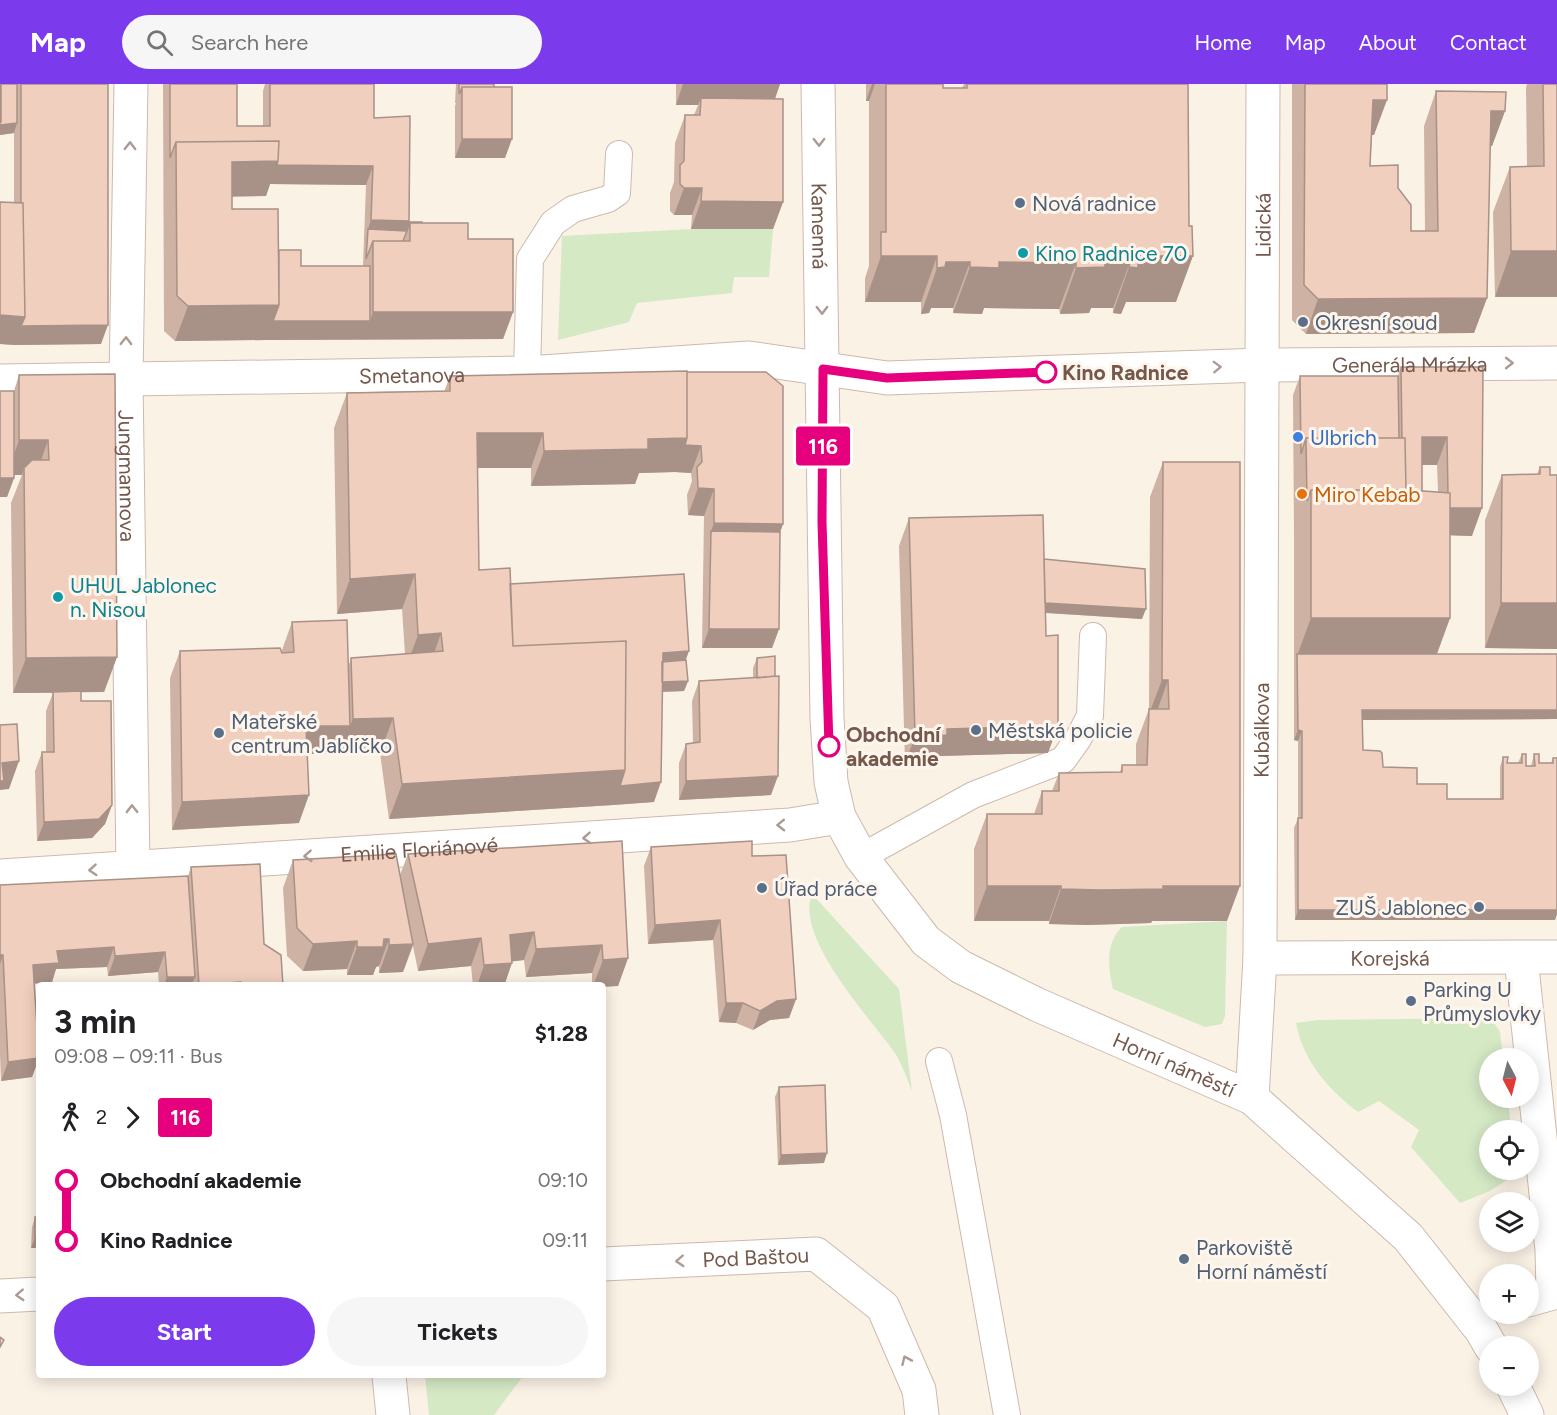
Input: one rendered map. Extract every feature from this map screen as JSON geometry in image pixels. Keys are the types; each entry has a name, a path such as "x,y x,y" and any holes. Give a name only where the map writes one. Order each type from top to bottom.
{"street":[{"name":"Jungmannova","path":"131,84 126,379 133,867"},
{"name":"Kamenná","path":"818,84 823,369 822,522 827,718 831,782 839,816"},
{"name":"Lidická","path":"1262,365 1263,84"},
{"name":"Smetanova","path":"0,381 527,373 749,358 823,369"},
{"name":"Generála Mrázka","path":"823,369 887,378 1262,365 1557,363"},
{"name":"Kubálkova","path":"1252,1098 1260,958 1262,365"},
{"name":"Horní náměstí","path":"839,816 861,858 926,941 961,967 1038,1005 1252,1098 1408,1237 1491,1331"},
{"name":"Emilie Floriánové","path":"0,876 790,825 839,816"},
{"name":"Korejská","path":"1260,958 1557,957"},
{"path":"1521,958 1552,1250 1546,1302"},
{"name":"Pod Baštou","path":"606,1264 816,1254 883,1307 920,1390 922,1415"},
{"path":"0,1296 36,1294"},
{"path":"389,1378 393,1415"},
{"path":"1518,1396 1527,1415"}],"lane":[{"path":"527,373 530,259 553,222 573,209 608,199 617,193 619,153"},
{"path":"861,858 914,825 973,795 1063,760 1078,739 1090,716 1093,636"},
{"path":"939,1061 953,1115 1007,1415"}],"green space":[{"path":"691,229 773,229 769,277 734,277 732,293 637,303 629,322 558,340 562,236"},
{"path":"812,894 899,989 912,1091 895,1053 853,999 824,954 814,932 809,912"},
{"path":"1227,921 1225,1016 1222,1024 1205,1027 1113,989 1109,964 1110,948 1122,927"},
{"path":"1491,1018 1500,1032 1502,1048 1479,1048 1479,1108 1509,1108 1510,1120 1479,1120 1479,1180 1507,1180 1490,1191 1479,1192 1479,1195 1460,1203 1411,1147 1419,1130 1379,1101 1358,1112 1318,1073 1304,1050 1296,1023 1318,1020"},
{"path":"425,1378 522,1378 494,1415 429,1415"}],"building":[{"path":"1,84 1,122 0,122"},
{"path":"1,84 17,84 17,123 0,125"},
{"path":"21,84 108,84 108,325 21,326 25,317 23,203 21,203"},
{"path":"170,84 237,84 237,126 270,126 270,84 374,84 374,118 410,116 409,221 371,220 373,166 277,165 279,141 176,142 170,158"},
{"path":"459,84 494,84 494,87 462,87 459,93"},
{"name":"Nová radnice","path":"886,84 943,84 943,88 967,88 967,84 1188,84 1189,226 1192,226 1193,256 1138,256 1138,268 1129,267 1130,262 1105,262 1105,267 1076,268 1076,263 999,262 999,268 970,267 970,262 946,262 945,267 937,268 937,256 881,256 881,232 886,232"},
{"path":"1305,84 1387,84 1387,100 1373,100 1370,166 1398,165 1398,188 1411,205 1411,231 1438,231 1436,91 1506,92 1505,111 1491,111 1487,298 1318,299 1304,285"},
{"path":"1543,84 1557,84 1557,251 1511,251 1510,167 1544,166"},
{"path":"462,87 512,87 512,139 462,139"},
{"path":"701,98 783,99 783,202 701,201 702,188 684,188 680,184 680,165 684,161 685,115 700,115"},
{"path":"279,141 278,161 232,162 232,209 278,209 279,305 188,306 177,296 176,142"},
{"path":"0,202 23,203 25,317 0,315"},
{"path":"409,222 422,223 410,223 403,241 373,241 366,259 368,229 406,231"},
{"path":"410,223 468,223 468,239 513,239 513,312 373,312 373,241 410,241"},
{"path":"279,250 301,250 301,266 370,266 370,321 273,321 279,305"},
{"path":"1401,367 1483,367 1482,508 1450,508 1447,437 1422,437 1422,491 1406,490 1405,438 1402,438"},
{"path":"687,371 687,438 648,439 648,449 544,451 543,433 477,433 479,570 510,568 513,646 626,641 625,770 402,784 393,718 353,719 351,658 443,651 441,633 418,635 415,574 350,579 347,393 450,391 450,376"},
{"path":"687,372 766,372 783,386 783,524 714,523 714,489 698,488 697,467 702,462 701,446 685,445 687,438"},
{"name":"UHUL Jablonec n. Nisou","path":"115,374 117,657 26,658 24,468 32,460 49,460 48,440 19,440 19,375"},
{"path":"1300,376 1398,376 1399,438 1306,438 1301,454"},
{"path":"0,391 14,391 14,478 0,478"},
{"path":"1306,438 1405,438 1406,490 1311,490 1307,501"},
{"path":"1163,462 1240,462 1240,886 1163,886 1163,889 1100,890 1061,889 1061,886 987,886 987,814 1042,814 1042,791 1059,791 1059,773 1122,772 1122,765 1147,765 1149,709 1169,709 1168,680 1162,680"},
{"path":"1540,467 1550,467 1550,475 1557,475 1557,603 1501,603 1502,475 1540,474"},
{"path":"1311,490 1410,490 1450,493 1450,618 1311,618"},
{"path":"1043,515 1046,636 1058,635 1058,726 947,729 947,735 915,736 909,518"},
{"path":"711,531 780,532 779,629 709,629"},
{"path":"1044,559 1145,569 1146,609 1045,603"},
{"path":"684,574 689,651 663,653 661,782 620,786 625,770 626,641 513,646 510,584"},
{"path":"347,620 350,726 306,726 309,795 182,802 180,651 280,648 282,653 294,652 292,622"},
{"path":"1297,654 1557,654 1557,710 1362,710 1363,750 1380,751 1383,767 1417,768 1417,784 1447,784 1447,799 1503,799 1503,757 1508,757 1507,763 1522,763 1522,754 1526,754 1526,766 1535,766 1534,754 1539,754 1539,763 1553,763 1553,758 1557,758 1557,910 1298,910 1298,818 1302,818 1302,731 1298,730"},
{"path":"775,656 775,676 757,678 757,658"},
{"path":"686,660 688,681 662,682 662,662"},
{"path":"779,676 778,776 686,781 686,744 700,742 699,681"},
{"path":"81,691 81,701 111,701 112,805 99,819 44,822 42,752 54,752 53,692"},
{"path":"17,724 19,761 2,763 4,781 0,781 0,725"},
{"path":"622,841 628,958 603,960 602,945 536,949 534,932 510,935 512,963 484,965 481,938 428,944 408,854"},
{"path":"752,841 752,856 786,855 796,999 777,1001 760,1011 743,1003 726,1003 720,920 655,925 651,847"},
{"path":"396,854 413,944 389,945 389,939 384,939 383,947 357,947 357,941 313,944 297,928 293,860"},
{"path":"260,864 264,944 281,955 283,982 199,982 191,867"},
{"path":"188,876 195,977 167,977 165,952 115,956 114,947 57,951 59,963 33,965 36,1058 8,1062 3,955 0,955 0,885"},
{"path":"825,1085 827,1153 781,1155 779,1087"}],"bus line":[{"name":"116","path":"829,746 822,522 823,369 887,378 1046,372"}],"place":[{"name":"Nová radnice","path":"1020,203"},
{"name":"Kino Radnice 70","path":"1023,253"},
{"name":"Okresní soud","path":"1303,322"},
{"name":"Kino Radnice","path":"1046,372"},
{"name":"Ulbrich","path":"1298,437"},
{"name":"Miro Kebab","path":"1302,494"},
{"name":"UHUL Jablonec n. Nisou","path":"58,597"},
{"name":"Městská policie","path":"976,730"},
{"name":"Mateřské centrum Jablíčko","path":"219,733"},
{"name":"Obchodní akademie","path":"829,746"},
{"name":"Úřad práce","path":"762,888"},
{"name":"ZUŠ Jablonec","path":"1479,907"},
{"name":"Parking U Průmyslovky","path":"1411,1001"},
{"name":"Parkoviště Horní náměstí","path":"1184,1259"}]}
